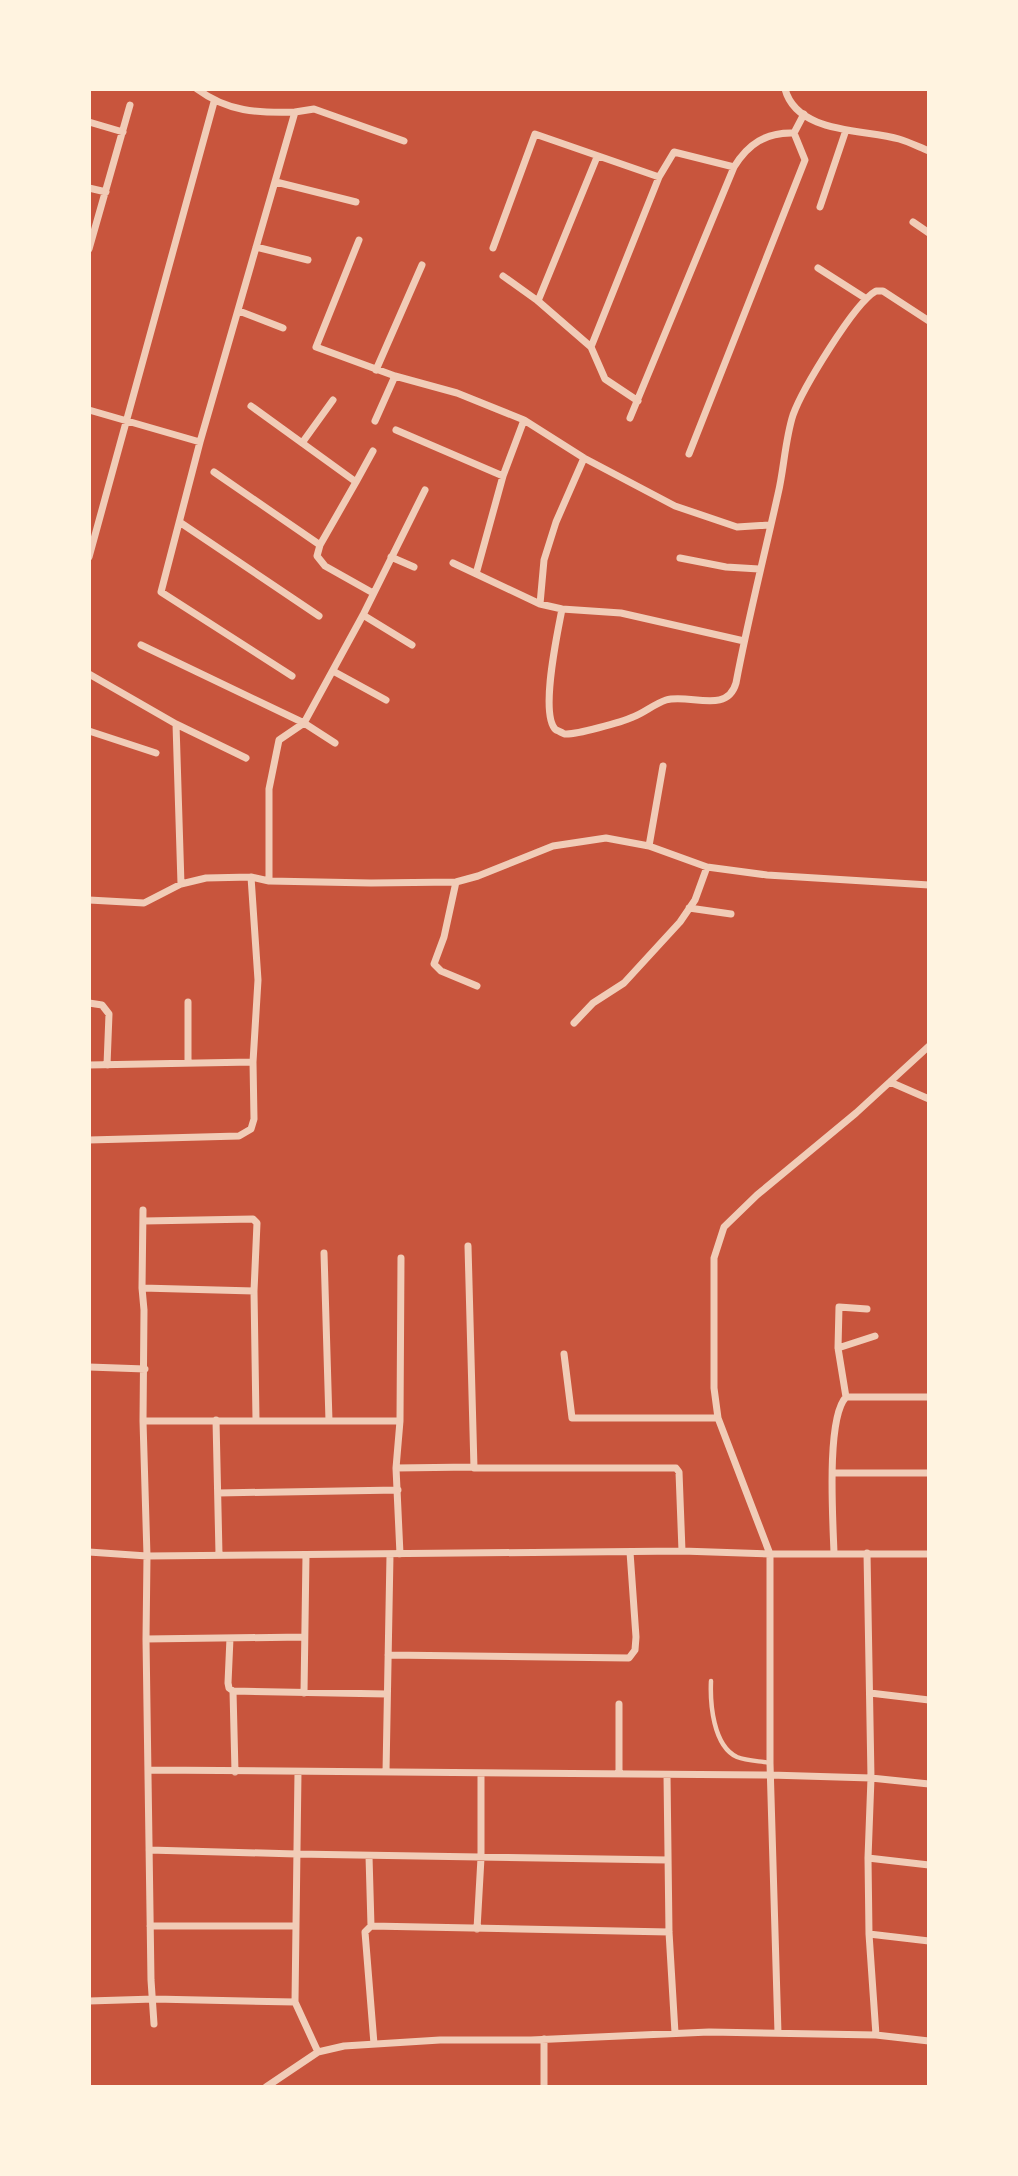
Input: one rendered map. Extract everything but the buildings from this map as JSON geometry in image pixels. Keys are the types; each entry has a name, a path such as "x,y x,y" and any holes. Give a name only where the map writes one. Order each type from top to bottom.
{"street":[{"path":"197,89 214,102 256,113 314,110 404,141"},
{"path":"785,89 791,103 804,114 831,127 899,139 929,151"},
{"path":"89,557 214,102"},
{"path":"89,249 130,105"},
{"path":"292,676 161,592 200,442 295,112"},
{"path":"689,454 805,160 794,133 804,114"},
{"path":"89,121 123,132"},
{"path":"820,207 846,130"},
{"path":"630,418 734,167 745,149 776,132 794,133"},
{"path":"492,248 536,134 659,177"},
{"path":"591,347 659,177 674,152 734,167"},
{"path":"538,301 597,157"},
{"path":"275,182 356,202"},
{"path":"89,188 106,192"},
{"path":"913,222 929,233"},
{"path":"359,240 316,347 376,370 457,393 524,420 584,458 676,506 737,527 769,525"},
{"path":"256,247 308,260"},
{"path":"376,370 422,265"},
{"path":"818,268 865,298"},
{"path":"503,275 591,347 605,379 638,401"},
{"path":"562,609 548,708 556,730 565,734 634,717 663,701 673,699 720,701 728,697 734,691 736,683 793,416 810,378 865,298 879,290 929,321"},
{"path":"239,311 283,328"},
{"path":"376,421 395,376"},
{"path":"302,443 333,400"},
{"path":"251,406 356,482"},
{"path":"89,410 200,442"},
{"path":"476,573 503,476 524,420"},
{"path":"396,430 503,476"},
{"path":"373,451 320,545 317,556 325,566 373,593"},
{"path":"540,604 544,560 556,522 584,458"},
{"path":"214,472 320,545"},
{"path":"268,881 269,789 279,740 304,723 363,615 425,490"},
{"path":"181,523 318,616"},
{"path":"391,557 414,567"},
{"path":"680,558 726,567 759,569"},
{"path":"453,563 540,604 562,609 621,614 744,641"},
{"path":"363,615 412,645"},
{"path":"141,645 304,723 335,743"},
{"path":"333,671 386,700"},
{"path":"89,674 176,724 246,758"},
{"path":"176,724 181,884"},
{"path":"89,730 156,753"},
{"path":"649,846 663,766"},
{"path":"89,900 144,903 181,884 206,878 456,882 553,846 584,839 606,838 649,846 707,867 767,875 929,885"},
{"path":"574,1023 593,1003 634,973 680,922 699,892 707,867"},
{"path":"89,1140 239,1136 251,1129 254,1119 253,1062 258,980 251,877"},
{"path":"456,882 444,937 434,964 441,971 477,986"},
{"path":"689,908 731,914"},
{"path":"188,1002 188,1063"},
{"path":"89,1003 102,1005 109,1014 107,1065"},
{"path":"778,2033 770,1776 770,1554 718,1418 714,1388 713,1269 719,1237 724,1227 757,1195 929,1046"},
{"path":"89,1065 253,1062"},
{"path":"890,1082 929,1099"},
{"path":"144,1210 143,1420 147,1556 150,1926 154,2024"},
{"path":"144,1221 255,1220 256,1420"},
{"path":"468,1246 473,1467"},
{"path":"324,1253 329,1421"},
{"path":"400,1553 396,1468 400,1421 401,1258"},
{"path":"142,1288 254,1291"},
{"path":"846,1397 838,1348 839,1307 867,1309"},
{"path":"838,1348 875,1336"},
{"path":"564,1354 572,1418 718,1418"},
{"path":"89,1367 145,1369"},
{"path":"834,1553 833,1473 836,1418 840,1404 846,1397 929,1397"},
{"path":"143,1420 400,1421"},
{"path":"216,1420 219,1555"},
{"path":"396,1468 676,1468 679,1472 682,1551"},
{"path":"833,1473 929,1473"},
{"path":"218,1493 398,1490"},
{"path":"89,1552 147,1556 682,1551 929,1554"},
{"path":"388,1656 629,1658 635,1650 636,1637 630,1552"},
{"path":"867,1553 871,1777 869,1934 876,2035"},
{"path":"304,1693 306,1555"},
{"path":"386,1772 390,1555"},
{"path":"146,1639 304,1637"},
{"path":"230,1638 228,1683 233,1690 387,1694"},
{"path":"233,1690 235,1772"},
{"path":"870,1693 929,1700"},
{"path":"619,1704 619,1774"},
{"path":"149,1770 871,1777 929,1784"},
{"path":"298,1772 295,2002 318,2052"},
{"path":"477,1929 481,1858 481,1773"},
{"path":"667,1775 669,1932 675,2033"},
{"path":"149,1850 668,1860"},
{"path":"369,1856 371,1926"},
{"path":"868,1858 929,1865"},
{"path":"150,1926 295,1926"},
{"path":"374,2044 365,1932 371,1926 669,1932"},
{"path":"869,1934 929,1941"},
{"path":"89,2001 154,1999 295,2002"},
{"path":"266,2087 318,2052 344,2046 440,2040 675,2033 876,2035 929,2041"},
{"path":"544,2039 544,2087"}],"lane":[{"path":"711,1682 713,1715 720,1739 737,1756 770,1763"}]}
